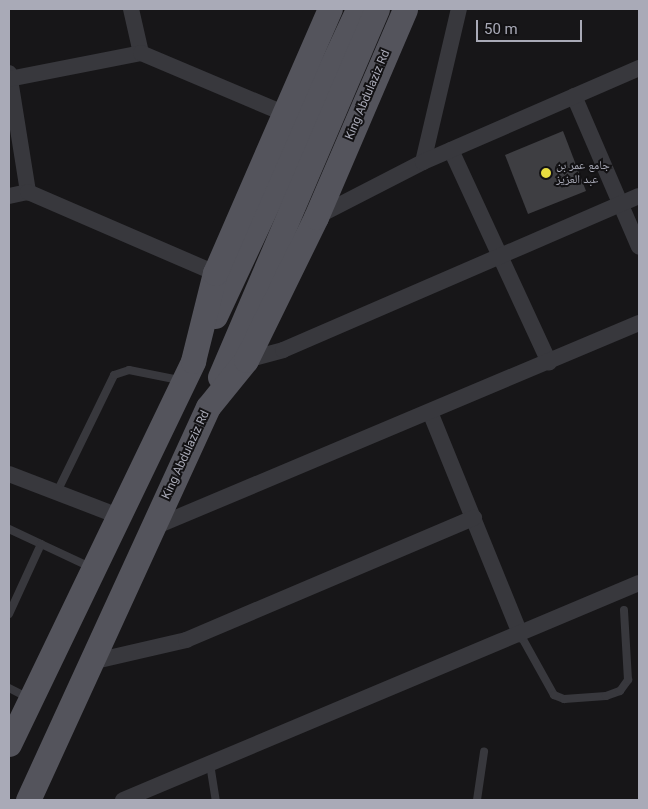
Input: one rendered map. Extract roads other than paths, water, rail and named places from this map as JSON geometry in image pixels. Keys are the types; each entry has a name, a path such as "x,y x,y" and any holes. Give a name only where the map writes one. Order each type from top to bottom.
{"main road":[{"path":"188,371 214,273 330,9"},
{"path":"208,407 358,9"},
{"path":"9,744 19,693 91,568 188,371 294,176 377,9"},
{"name":"King Abdulaziz Rd","path":"28,800 208,407 246,360 316,217 405,9"}],"street":[{"path":"131,9 141,53"},
{"path":"423,162 459,9"},
{"path":"28,192 9,77 141,53 283,113"},
{"path":"316,217 423,162 639,68"},
{"path":"574,96 639,247"},
{"path":"451,150 549,362"},
{"path":"9,196 28,192 214,273"},
{"path":"246,360 283,350 639,196"},
{"path":"152,528 639,323"},
{"path":"430,412 520,634"},
{"path":"9,474 116,515"},
{"path":"91,662 186,640 474,518"},
{"path":"123,800 639,583"}],"lane":[{"path":"57,492 114,375 129,370 188,371"},
{"path":"9,529 91,568"},
{"path":"9,614 41,544"},
{"path":"520,634 554,695 564,699 606,696 620,691 628,680 624,610"},
{"path":"477,800 484,752"},
{"path":"210,764 216,800"}],"place":[{"name":"جامع عمر بن عبد العزيز","path":"546,173"}]}
